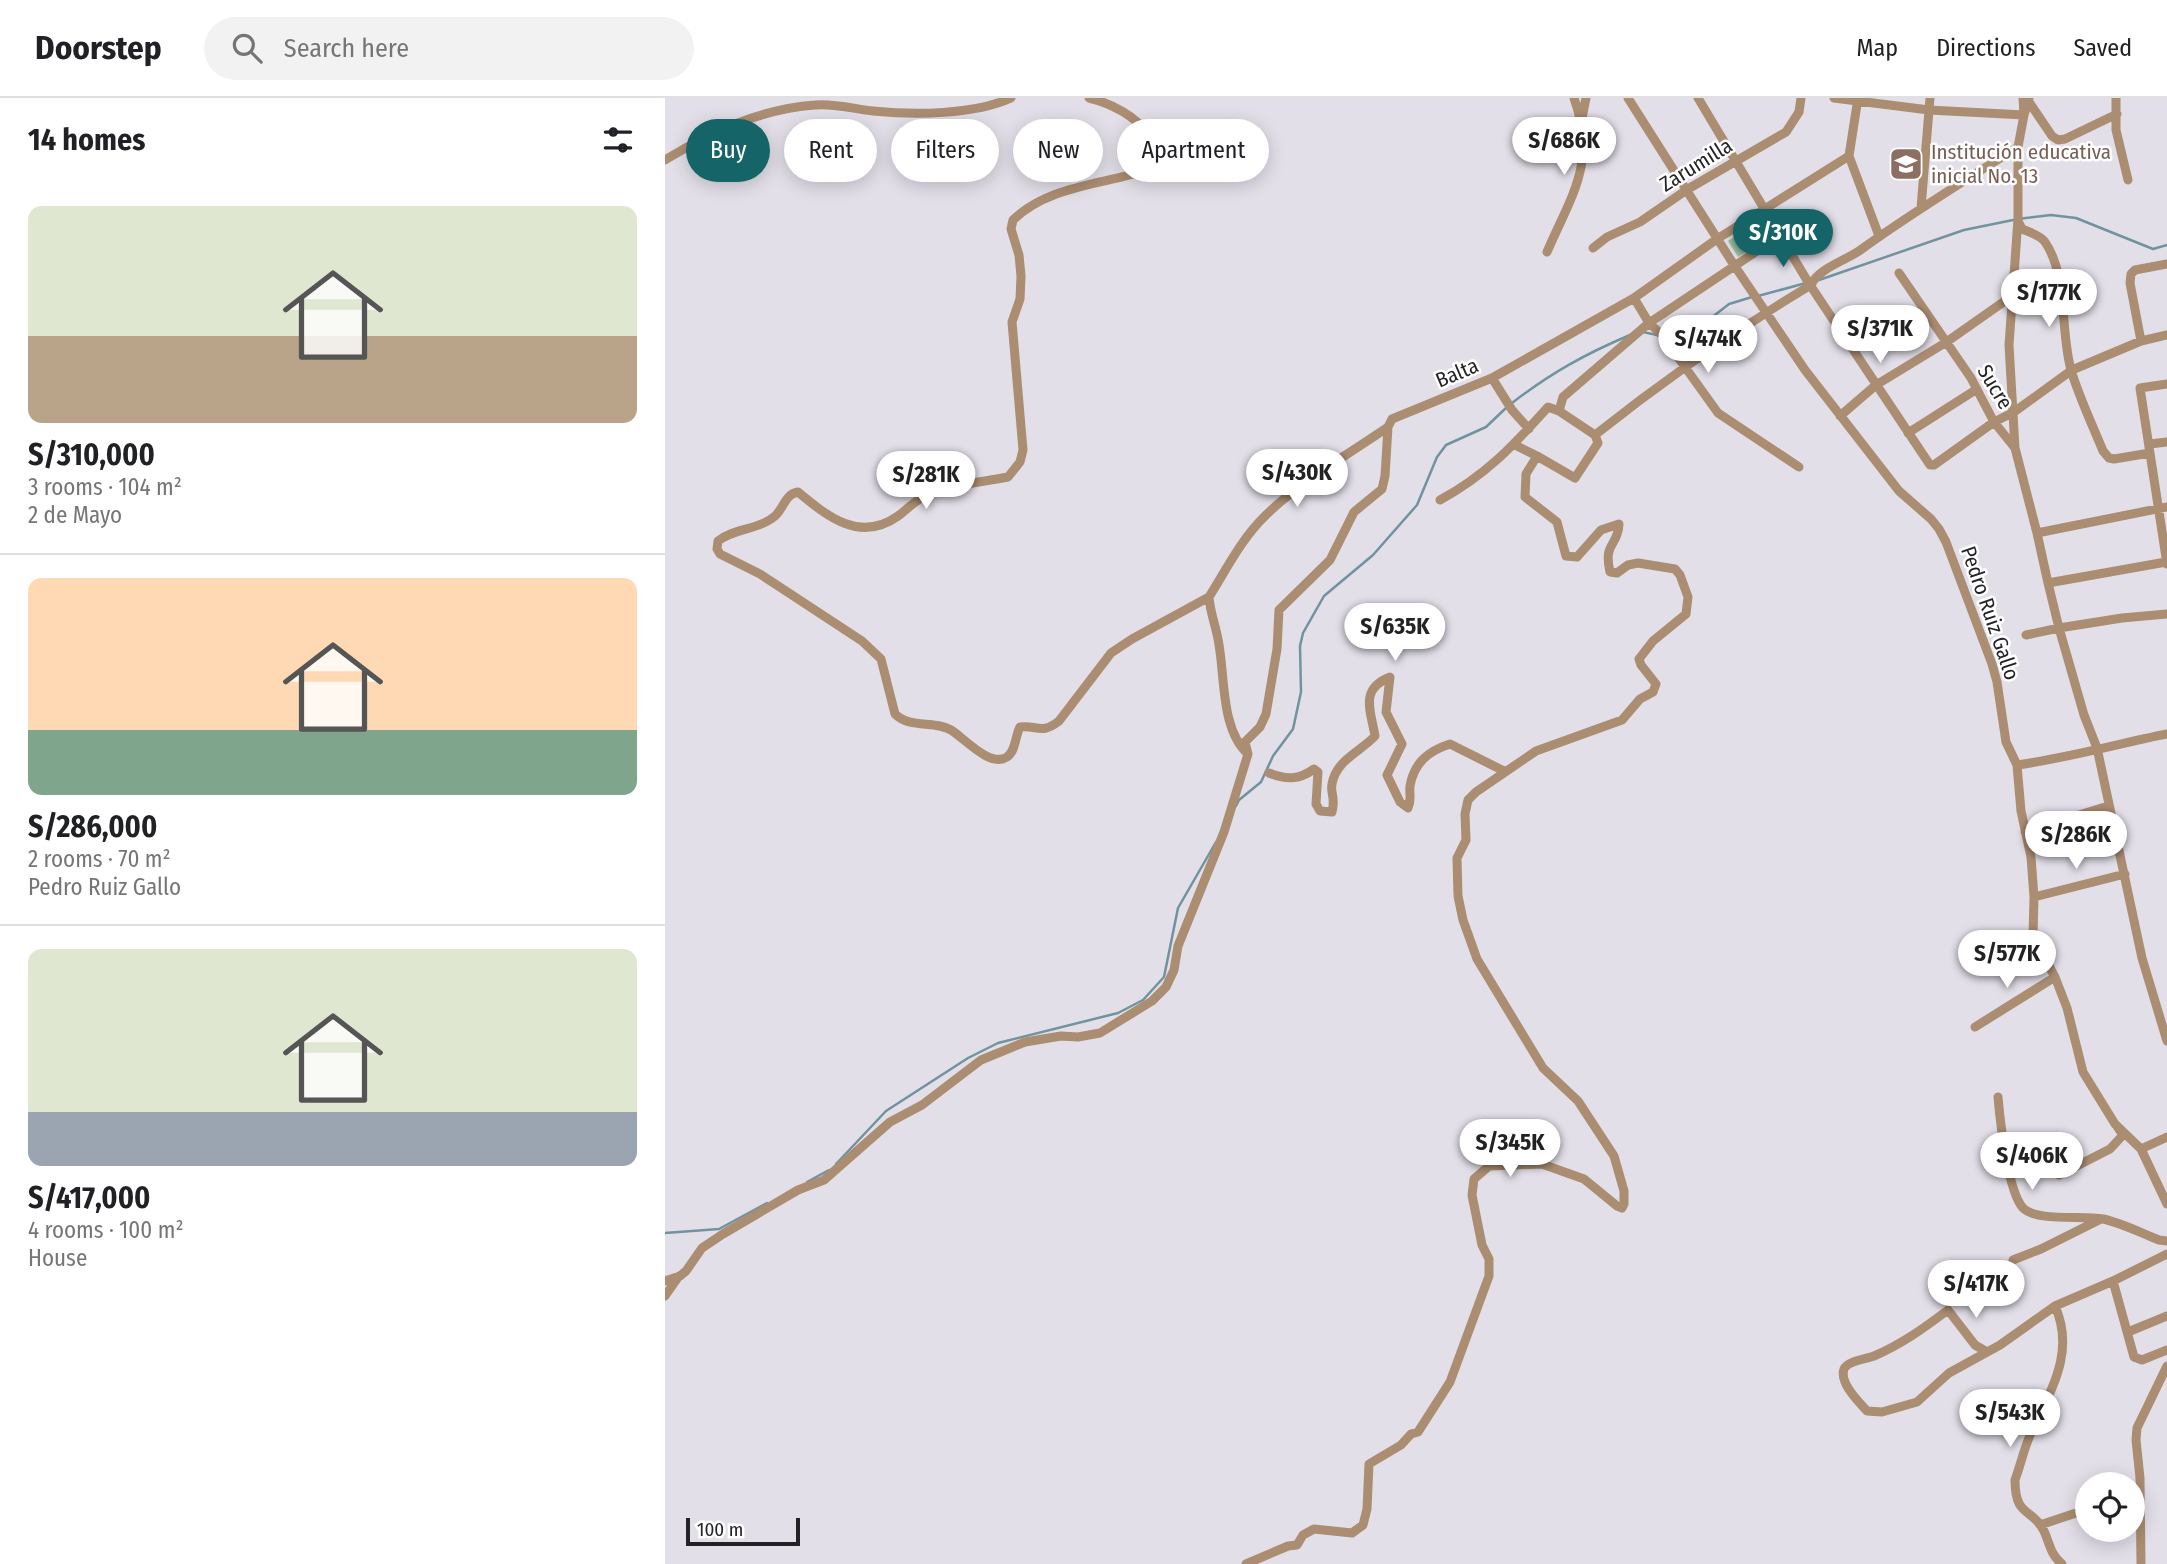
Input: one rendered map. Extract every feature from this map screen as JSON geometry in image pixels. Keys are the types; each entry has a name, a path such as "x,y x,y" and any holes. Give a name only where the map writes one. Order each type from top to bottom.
{"street":[{"path":"665,160 744,119 783,110 817,104 881,112 937,112 982,107 1011,98"},
{"path":"1089,98 1118,108 1137,123 1149,137 1155,158 1150,169 1068,189 1044,199 1013,220 1011,229 1019,255 1021,276 1020,299 1012,322 1023,450 1015,471 1008,477 933,492 915,500 883,526 861,528 826,516 798,492 794,492 775,516 750,529 723,536 718,541 717,549 737,565 760,574 862,641 881,659 895,714 900,719 943,726 979,752 999,759 1007,757 1013,750 1020,727 1044,730 1059,721 1111,653 1209,597 1220,647 1226,706 1237,741 1248,754"},
{"path":"1574,98 1582,120"},
{"path":"1547,252 1578,184 1584,148 1582,120 1586,98"},
{"path":"1698,98 1780,235 1876,385 1925,460 1934,465 2071,370 2141,341 2167,335"},
{"name":"Zarumilla","path":"1593,248 1607,237 1640,222 1736,159 1786,132 1799,112 1801,98"},
{"path":"1834,98 1929,110 2024,115"},
{"path":"1920,208 1930,98"},
{"path":"2027,98 2052,136 2058,140 2117,114"},
{"path":"2027,98 2018,147 2018,219 2009,345 2015,448 2059,628 2084,715 2097,748 2142,958 2167,1041"},
{"path":"2116,98 2116,130 2128,180"},
{"name":"Pedro Ruiz Gallo","path":"1629,99 1717,239 1805,370 1899,491 1939,528 1946,542 1992,664 2006,742 2017,765 2021,811 2031,857 2033,937 2055,977 2067,1008 2083,1072 2115,1124 2141,1149 2167,1204"},
{"path":"1858,99 1849,156 1879,236"},
{"path":"1595,435 1683,367 1773,310 1812,283 1816,277 1920,208 2018,147"},
{"name":"Balta","path":"1209,597 1250,533 1265,516 1388,427 1392,419 1492,378 1634,298 1717,239 1766,211 1849,156"},
{"path":"2018,219 2021,229 2043,239 2052,257 2063,299 2065,337 2071,370 2103,451 2109,458 2150,449 2167,442"},
{"path":"1559,411 1563,397 1649,323 1780,235"},
{"path":"2141,341 2130,283 2131,274 2135,270 2167,264"},
{"name":"Sucre","path":"1899,273 1977,389 1994,422 2015,448"},
{"path":"1840,416 1876,385 1945,343 2013,296"},
{"path":"1634,298 1649,323 1662,335 1718,413 1799,467"},
{"path":"1492,378 1512,411 1529,429"},
{"path":"2048,583 2167,563 2163,507 2140,388 2167,383"},
{"path":"1908,433 1977,389"},
{"path":"1440,500 1467,486 1515,446 1548,407 1559,411 1595,435 1598,443 1575,478 1515,446"},
{"path":"665,1281 686,1271 702,1248 747,1219 798,1190 824,1180 890,1122 922,1105 981,1060 1025,1042 1100,1033 1152,1001 1166,987 1174,970 1178,946 1237,797 1248,754 1245,742 1266,715 1277,649 1279,610 1330,560 1353,512 1382,489 1388,427"},
{"path":"1246,1564 1287,1545 1297,1545 1303,1535 1314,1529 1352,1533 1363,1525 1367,1513 1369,1464 1401,1445 1411,1434 1418,1432 1450,1382 1490,1269 1472,1195 1474,1179 1489,1166 1542,1164 1584,1178 1617,1206 1622,1208 1624,1204 1621,1179 1614,1156 1578,1101 1543,1068 1477,959 1458,896 1457,858 1466,840 1465,814 1468,800 1504,771 1536,751 1622,720 1629,714 1640,699 1656,688 1639,659 1653,641 1683,618 1688,609 1684,586 1675,569 1638,563 1628,565 1617,573 1610,572 1607,554 1618,533 1619,524 1601,530 1577,557 1566,556 1557,522 1525,497 1526,474 1537,456"},
{"path":"2037,533 2163,507"},
{"path":"2026,635 2122,618 2167,614"},
{"path":"1269,773 1281,778 1296,779 1314,769 1318,772 1316,804 1320,811 1332,811 1335,800 1331,785 1338,771 1347,756 1365,747 1375,736 1368,710 1370,694 1382,680 1390,677 1385,712 1402,744 1387,775 1400,802 1408,807 1412,799 1410,788 1416,767 1432,750 1450,744 1504,771"},
{"path":"2017,765 2068,758 2097,748 2167,734"},
{"path":"2025,832 2108,806"},
{"path":"2034,897 2125,874"},
{"path":"1975,1027 2055,977"},
{"path":"1998,1097 2000,1125 2012,1183 2024,1209 2034,1214 2103,1219 2159,1241 2167,1241"},
{"path":"2059,1175 2110,1149 2123,1135 2115,1124"},
{"path":"2141,1149 2167,1137"},
{"path":"2013,1260 2041,1250 2103,1219"},
{"path":"1987,1352 1975,1345 1948,1310 1915,1336 1870,1358 1847,1365 1843,1371 1850,1391 1869,1412 1882,1412 1917,1402 1949,1373 1987,1352 2055,1306 2167,1254"},
{"path":"665,1296 679,1276"},
{"path":"2113,1281 2134,1357 2138,1360 2167,1350"},
{"path":"2055,1306 2063,1324 2063,1356 2056,1380 2029,1437 2015,1480 2019,1504 2040,1525 2052,1555 2062,1564"},
{"path":"2128,1332 2167,1316"},
{"path":"2137,1472 2137,1428 2167,1366"},
{"path":"2040,1525 2075,1513"},
{"path":"2140,1542 2141,1564"}],"green space":[{"path":"1764,218 1774,234 1738,257 1728,241"}],"waterway":[{"path":"1819,280 1964,230 2051,215 2076,218 2153,249 2167,245"},
{"path":"1758,296 1806,283"},
{"path":"1666,339 1688,336 1729,304 1752,297"},
{"path":"1643,332 1657,335"},
{"path":"1512,403 1569,365 1630,335"},
{"path":"1236,806 1239,800 1261,782 1273,756 1293,729 1301,692 1300,646 1303,633 1324,596 1373,555 1417,505 1437,457 1446,445 1486,427 1507,407"},
{"path":"836,1164 886,1111 968,1058 998,1043 1118,1013 1143,1000 1164,977 1178,908 1216,842"},
{"path":"807,1182 829,1170"},
{"path":"665,1233 719,1229 767,1203"}],"place":[{"name":"Institución educativa inicial No. 13","path":"1906,164"}]}
